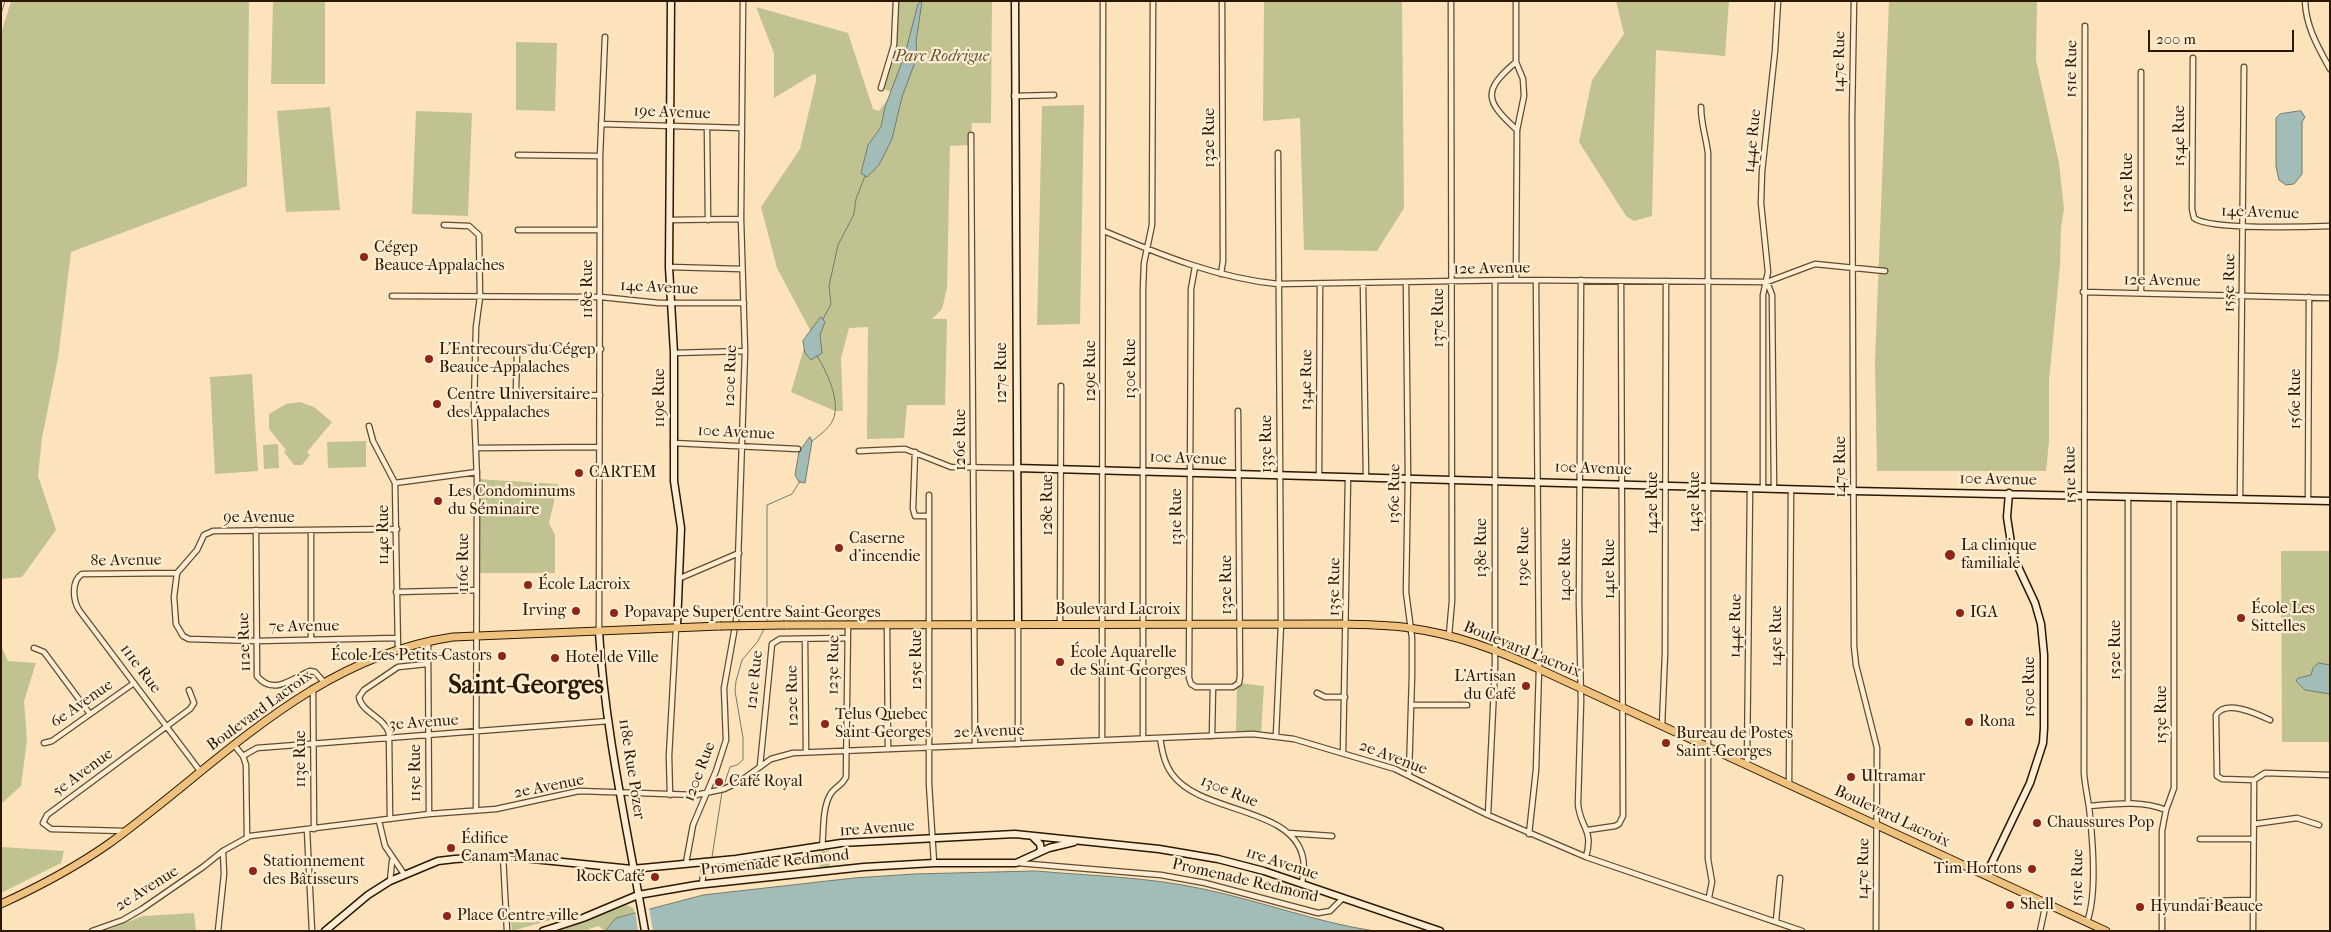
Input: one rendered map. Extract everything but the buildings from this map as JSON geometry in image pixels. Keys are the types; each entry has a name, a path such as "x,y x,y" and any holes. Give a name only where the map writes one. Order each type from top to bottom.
{"main road":[{"name":"Boulevard Lacroix","path":"1,904 70,869 124,831 292,701 313,688 358,664 428,642 453,637 599,632 676,626 1347,624 1409,628 1449,635 1494,649 1789,783 2106,931"}],"street":[{"name":"119e Rue","path":"670,795 669,756 681,528 674,481 673,444 674,353 670,267 671,1"},
{"name":"120e Rue","path":"686,863 689,837 726,740 724,688 736,621 745,350 740,220 743,1"},
{"path":"881,88 894,45 896,1"},
{"name":"127e Rue","path":"1015,1 1018,744"},
{"name":"129e Rue","path":"1102,740 1103,1"},
{"name":"130e Rue","path":"1143,738 1143,289 1144,263 1153,216 1152,1"},
{"name":"132e Rue","path":"1221,274 1223,262 1222,1"},
{"name":"137e Rue","path":"1449,635 1452,601 1451,1"},
{"path":"1516,1 1516,62 1523,78 1524,96 1516,130 1516,280"},
{"name":"144e Rue","path":"1774,489 1772,295 1767,282 1761,190 1778,1"},
{"name":"147e Rue","path":"1854,1 1852,118 1854,646 1856,665 1876,739 1878,826 1876,931"},
{"path":"2305,1 2306,19 2311,33 2330,69"},
{"name":"151e Rue","path":"2085,26 2083,292 2084,774 2089,806 2092,889 2092,904 2087,922"},
{"name":"118e Rue","path":"599,632 600,156 605,37"},
{"name":"154e Rue","path":"2193,58 2194,215"},
{"path":"1516,62 1497,79 1492,91 1496,108 1516,130"},
{"name":"155e Rue","path":"2240,499 2244,67"},
{"name":"152e Rue","path":"2141,72 2141,294"},
{"path":"1014,96 1054,95"},
{"name":"143e Rue","path":"1701,107 1701,124 1706,136 1708,153 1708,859 1712,882 1709,898"},
{"name":"19e Avenue","path":"601,124 742,128"},
{"path":"708,127 708,220"},
{"name":"126e Rue","path":"971,135 975,745"},
{"name":"133e Rue","path":"1276,735 1280,624 1278,153"},
{"path":"518,155 600,156"},
{"name":"14e Avenue","path":"2194,215 2202,223 2243,226 2330,226"},
{"path":"670,220 740,220"},
{"name":"116e Rue","path":"444,225 469,226 479,235 480,297 476,327 474,405 476,448 476,810"},
{"path":"518,230 600,230"},
{"name":"12e Avenue","path":"1104,231 1195,267 1221,274 1278,284 1363,284 1495,280 1767,282 1816,264 1885,271"},
{"path":"670,267 741,269"},
{"name":"131e Rue","path":"1195,267 1191,289 1189,474 1190,681 1196,687 1213,687"},
{"name":"138e Rue","path":"1488,815 1493,746 1495,280"},
{"name":"139e Rue","path":"1529,834 1536,770 1539,669 1536,556 1539,482 1536,280"},
{"name":"140e Rue","path":"1581,280 1579,672 1581,688 1578,804 1579,813 1588,830 1589,846 1586,857"},
{"name":"141e Rue","path":"1588,830 1615,826 1621,821 1623,708 1621,281"},
{"name":"142e Rue","path":"1662,726 1665,671 1666,281"},
{"name":"144e Rue","path":"1763,488 1763,295 1767,282"},
{"name":"136e Rue","path":"1406,283 1408,478 1406,592 1409,628 1412,638 1409,775"},
{"name":"134e Rue","path":"1318,476 1320,284"},
{"path":"1363,284 1366,477"},
{"name":"12e Avenue","path":"2083,292 2330,298"},
{"name":"14e Avenue","path":"392,296 601,297 671,303 744,303"},
{"name":"156e Rue","path":"2308,297 2308,500"},
{"path":"600,395 525,396 516,389 515,375 517,354 523,348 601,348"},
{"path":"674,353 745,350"},
{"name":"128e Rue","path":"1060,624 1062,386"},
{"name":"132e Rue","path":"1213,687 1234,687 1239,683 1240,474 1238,411"},
{"name":"114e Rue","path":"369,426 373,441 395,482 398,650"},
{"name":"10e Avenue","path":"673,444 798,449"},
{"path":"476,448 599,447"},
{"name":"10e Avenue","path":"859,451 905,449 944,466 974,469 1061,469 1495,482 2330,501"},
{"path":"915,452 912,461 913,509 915,516 929,516"},
{"path":"395,482 476,472"},
{"name":"135e Rue","path":"1343,753 1347,624 1348,477"},
{"name":"144e Rue","path":"1747,764 1750,488"},
{"name":"145e Rue","path":"1789,783 1791,489"},
{"name":"150e Rue","path":"1986,875 2030,783 2043,743 2044,728 2044,655 2041,624 2035,603 2013,556 2008,530 2009,493"},
{"name":"125e Rue","path":"929,495 929,784 934,863"},
{"name":"152e Rue","path":"2128,496 2128,803"},
{"name":"153e Rue","path":"2162,931 2161,840 2166,810 2174,788 2174,498"},
{"name":"9e Avenue","path":"176,573 190,559 208,533 220,530 397,530"},
{"name":"112e Rue","path":"256,530 255,671 262,681 270,686 278,686 312,671 323,682"},
{"path":"311,530 311,640"},
{"path":"678,578 739,553"},
{"name":"8e Avenue","path":"77,578 87,573 176,573"},
{"name":"7e Avenue","path":"176,573 175,617 179,631 189,639 256,641 397,638"},
{"name":"111e Rue","path":"77,578 76,606 200,771"},
{"path":"396,592 476,590"},
{"name":"123e Rue","path":"822,847 827,801 832,791 840,787 846,777 848,624"},
{"path":"887,624 888,749"},
{"name":"118e Rue Pozer","path":"599,632 609,721 632,869 645,931"},
{"name":"121e Rue","path":"760,766 772,644 777,640 847,638"},
{"name":"122e Rue","path":"805,639 806,752"},
{"name":"115e Rue","path":"428,642 429,814"},
{"path":"34,648 44,652 90,714"},
{"path":"390,819 389,738 383,722 360,701 361,693 398,666 428,664"},
{"name":"6e Avenue","path":"44,743 52,741 134,682"},
{"path":"1212,736 1213,687"},
{"name":"113e Rue","path":"313,688 314,829"},
{"name":"5e Avenue","path":"124,831 51,829 43,823 47,815 192,707 194,703 189,690"},
{"path":"1317,693 1325,697 1345,697"},
{"path":"1412,705 1468,705"},
{"path":"2270,720 2252,711 2226,708 2219,710 2216,715 2217,776 2222,779 2254,780 2265,773 2330,774"},
{"name":"3e Avenue","path":"243,756 257,748 476,733 609,721"},
{"name":"2e Avenue","path":"92,931 123,920 142,909 203,868 223,851 247,837 429,814 512,806 579,791 687,796 722,789 739,782 760,766 779,756 806,752 1143,738 1276,735 1343,753 1409,775 1529,834 1586,857 1802,931"},
{"name":"130e Rue","path":"1160,738 1165,762 1177,780 1188,789 1266,820 1294,837 1303,856 1302,884"},
{"path":"234,745 243,756 246,765 247,837"},
{"path":"2253,931 2254,780"},
{"path":"2089,806 2128,803 2157,806 2166,810"},
{"path":"2254,824 2297,818 2319,825"},
{"path":"379,821 382,837 393,865 390,881"},
{"path":"307,830 312,931"},
{"name":"130e Rue","path":"1288,833 1332,836"},
{"name":"1re Avenue","path":"326,931 368,895 390,881 438,861 476,856 503,856 632,869 705,862 841,843 993,834 1086,841 1195,854 1256,868 1440,931"},
{"path":"1032,836 1040,844 1041,850 1037,854"},
{"path":"2200,839 2254,839"},
{"name":"Promenade Redmond","path":"1016,863 1060,844 1086,841"},
{"path":"218,931 224,874 223,851"},
{"path":"503,856 507,931"},
{"path":"391,857 404,874"},
{"path":"702,884 705,862"},
{"name":"Promenade Redmond","path":"544,931 583,918 638,895 702,884 864,867 934,863 1016,863 1161,875 1205,883 1318,913 1330,911 1342,899"},
{"path":"1776,921 1780,878"},
{"path":"2200,901 2253,900"},
{"path":"2040,931 2046,904"}],"green space":[{"path":"11,1 249,1 247,186 71,252 58,358 42,438 38,476 56,530 22,577 1,579 1,34"},
{"path":"273,1 325,1 325,84 271,84"},
{"name":"Parc Rodrigue","path":"896,1 992,1 991,123 972,123 970,145 950,146 947,288 942,309 932,319 947,319 945,405 907,405 904,438 867,439 868,327 849,328 841,358 843,411 835,411 791,392 804,348 822,353 820,335 822,317 808,337 810,330 777,268 761,207 800,149 816,74 774,98 774,53 756,7 848,33 873,109 879,111 890,96 881,127 868,145 861,173 879,165 892,139 902,96 881,88 892,54"},
{"path":"1264,1 1402,1 1404,208 1377,251 1304,250 1300,118 1263,121"},
{"path":"1616,1 1729,1 1725,56 1656,50 1652,216 1634,221 1626,216 1579,142 1592,80 1624,34"},
{"path":"1889,1 2037,1 2036,60 2059,163 2064,209 2049,381 2049,442 2046,471 1877,471 1875,361"},
{"path":"516,42 557,43 555,111 516,110"},
{"path":"1084,105 1080,324 1037,325 1042,106"},
{"path":"330,107 340,210 286,212 277,111"},
{"path":"416,111 472,113 468,216 412,214"},
{"path":"252,374 258,471 215,474 210,377"},
{"path":"300,402 314,407 332,422 307,452 310,455 302,465 294,465 284,452 286,450 269,429 269,414 286,404"},
{"path":"366,441 366,467 328,468 327,442"},
{"path":"278,444 279,468 264,469 263,445"},
{"path":"477,479 558,484 549,523 555,535 555,573 476,573"},
{"path":"2281,551 2330,551 2330,742 2282,742"},
{"path":"1,646 8,661 36,663 24,701 27,740 21,786 1,804"},
{"path":"1239,683 1264,686 1261,734 1236,735 1237,686"},
{"path":"1,847 64,851 61,863 1,893"},
{"path":"829,850 830,871 820,872 818,852"},
{"path":"626,905 633,908 635,913 616,918 605,931 598,926 584,931 558,931"},
{"path":"194,913 196,931 104,931 143,916"},
{"path":"510,913 561,917 512,931"}],"water":[{"path":"922,2 916,41 917,57 902,97 892,139 879,165 867,177 861,173 868,145 881,127 885,107 905,54 918,4"},
{"path":"2301,111 2305,117 2302,122 2302,174 2294,184 2286,185 2279,180 2276,166 2276,118 2280,114"},
{"path":"821,317 825,322 820,335 822,353 811,360 805,353 803,341"},
{"path":"810,437 812,441 805,483 799,482 795,475 799,452"},
{"path":"2319,663 2330,665 2330,694 2305,690 2296,681 2298,678 2311,675 2313,668"},
{"path":"1036,871 1141,879 1183,885 1374,931 605,931 616,918 703,895 854,878 914,874"}],"pier":[{"path":"649,907 653,931 638,931 635,910"}],"waterway":[{"path":"1,14 5,1"},
{"path":"823,319 831,304 829,286 838,245 854,214 856,199 865,176"},
{"path":"811,442 829,427 835,412 832,387 817,356"},
{"path":"767,622 767,505 792,494 800,481"},
{"path":"723,788 730,767 737,765 743,760 743,738 735,691 736,681 742,660 758,641 764,629"},
{"path":"712,857 722,792"}],"place":[{"name":"Cégep Beauce-Appalaches","path":"364,257"},
{"name":"L'Entrecours du Cégep Beauce-Appalaches","path":"429,359"},
{"name":"Centre Universitaire des Appalaches","path":"437,404"},
{"name":"CARTEM","path":"579,473"},
{"name":"Les Condominums du Séminaire","path":"438,501"},
{"name":"Caserne d'incendie","path":"839,548"},
{"name":"La clinique familiale","path":"1950,555"},
{"name":"École Lacroix","path":"528,585"},
{"name":"Irving","path":"576,611"},
{"name":"Popavape SuperCentre Saint-Georges","path":"614,613"},
{"name":"IGA","path":"1960,613"},
{"name":"École Les Sittelles","path":"2241,618"},
{"name":"École Les Petits-Castors","path":"502,656"},
{"name":"Hotel de Ville","path":"555,658"},
{"name":"École Aquarelle de Saint-Georges","path":"1060,662"},
{"name":"L'Artisan du Café","path":"1526,686"},
{"name":"Rona","path":"1969,722"},
{"name":"Telus Quebec Saint-Georges","path":"825,724"},
{"name":"Bureau de Postes Saint-Georges","path":"1666,743"},
{"name":"Ultramar","path":"1851,777"},
{"name":"Café Royal","path":"719,782"},
{"name":"Chaussures Pop","path":"2037,823"},
{"name":"Édifice Canam-Manac","path":"451,848"},
{"name":"Tim Hortons","path":"2032,869"},
{"name":"Stationnement des Bâtisseurs","path":"253,871"},
{"name":"Rock Café","path":"655,877"},
{"name":"Shell","path":"2010,905"},
{"name":"Hyundai Beauce","path":"2140,907"},
{"name":"Place Centre-ville","path":"447,916"}],"district":[{"name":"Saint-Georges","path":"526,687"}]}
